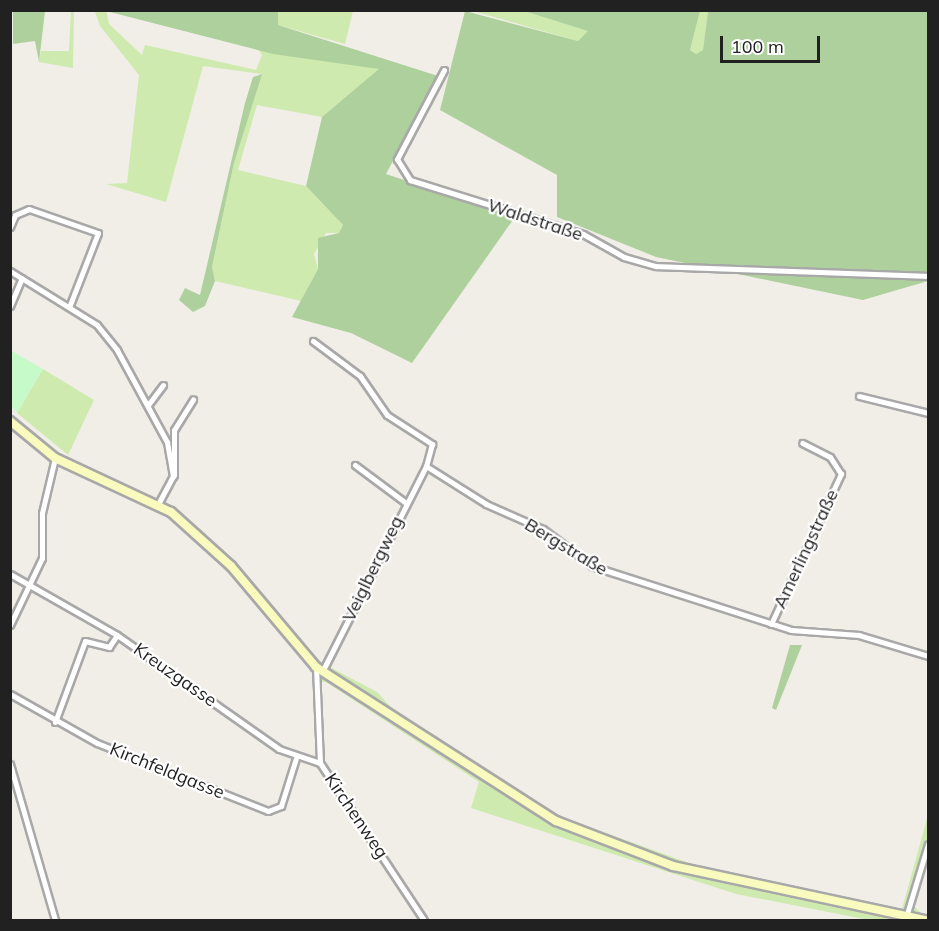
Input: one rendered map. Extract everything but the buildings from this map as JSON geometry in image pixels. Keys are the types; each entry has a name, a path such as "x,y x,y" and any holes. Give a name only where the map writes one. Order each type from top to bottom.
{"main road":[{"path":"10,421 55,458 158,504 231,566 319,669 583,835 712,876 925,921"}],"street":[{"name":"Waldstraße","path":"444,70 397,159 410,180 583,234 624,258 656,266 928,276"},
{"path":"10,227 15,215 29,209 98,233 70,305"},
{"path":"10,271 70,305 101,328 117,350 165,438 173,476"},
{"path":"10,306 22,278"},
{"path":"314,341 360,376 387,415 432,444 426,466"},
{"path":"148,405 163,385"},
{"path":"859,396 928,413"},
{"path":"158,504 178,463 174,430 193,400"},
{"name":"Amerlingstraße","path":"771,624 841,474 830,457 802,442"},
{"path":"10,625 44,553 42,513 55,458"},
{"path":"355,465 406,503"},
{"name":"Veiglbergweg","path":"319,669 426,466"},
{"name":"Bergstraße","path":"426,466 476,499 543,529 609,574 771,624 859,635 928,656"},
{"name":"Kreuzgasse","path":"10,574 117,635 296,758 320,763"},
{"path":"55,722 84,642 108,646 117,635"},
{"name":"Kirchenweg","path":"319,669 320,763 424,921"},
{"name":"Kirchfeldgasse","path":"10,694 55,722 268,811 281,806 296,758"},
{"path":"10,764 55,921"},
{"path":"906,917 928,844"}],"green space":[{"path":"106,10 109,24 142,55 145,45 256,70 262,55 257,48 380,69 322,117 257,105 238,170 306,186 343,225 339,233 326,233 314,254 318,269 301,301 215,281 212,267 234,163 261,74 203,66 166,202 106,184 127,183 139,75 100,26 95,12 74,11 73,68 39,62 41,51 69,51 71,11"},
{"path":"13,11 45,11 39,62 35,41 13,44"},
{"path":"106,11 278,11 278,25 438,76 386,174 515,217 412,363 351,333 292,317 318,269 318,238 339,233 343,225 306,186 322,117 379,69 273,54"},
{"path":"278,11 353,11 345,44 278,25"},
{"path":"465,11 578,41 588,31 524,11 700,11 690,50 696,54 703,50 708,11 928,11 928,281 863,300 656,257 557,217 557,175 440,110"},
{"path":"473,11 524,11 589,31 578,41"},
{"path":"700,11 708,11 703,50 696,54 690,50"},
{"path":"262,74 234,163 212,267 215,281 205,306 193,312 179,300 185,288 200,295 245,103 253,77"},
{"path":"10,350 43,369 17,413 11,406"},
{"path":"43,369 94,400 68,455 17,413"},
{"path":"790,645 802,645 776,710 772,708"},
{"path":"324,664 377,692 392,708 559,816 700,867 902,909 928,815 928,860 914,906 928,920 869,920 736,894 471,808 479,782 326,682 316,682"}]}
